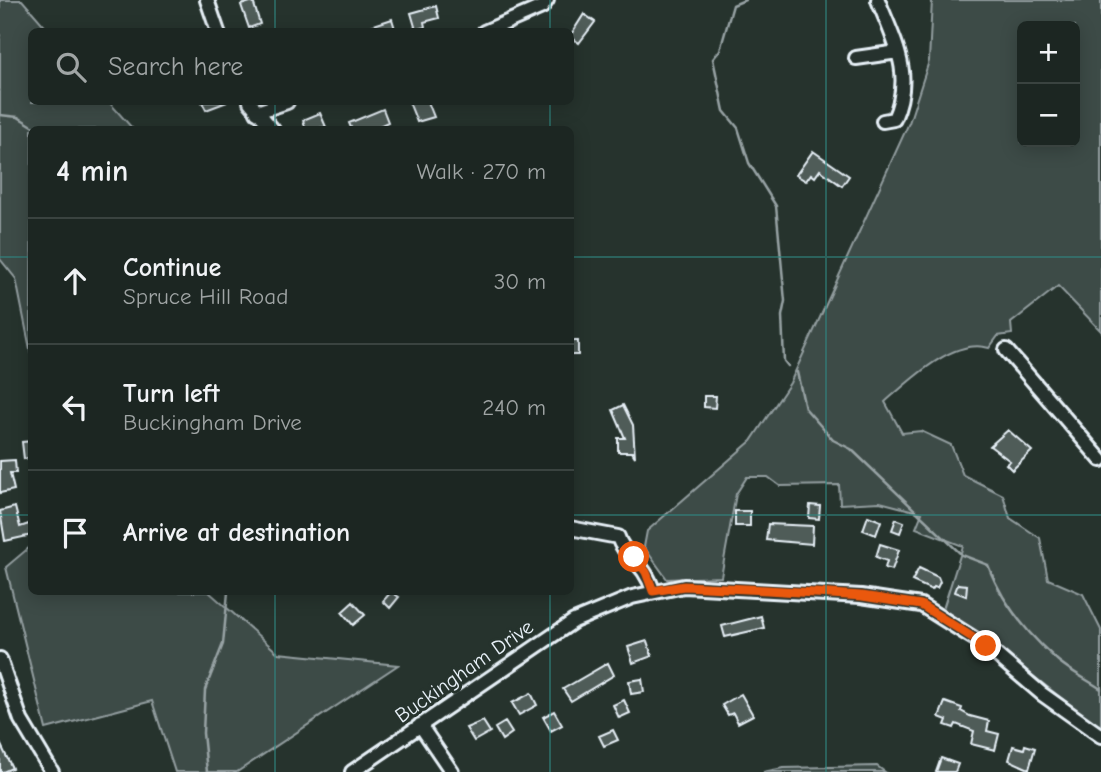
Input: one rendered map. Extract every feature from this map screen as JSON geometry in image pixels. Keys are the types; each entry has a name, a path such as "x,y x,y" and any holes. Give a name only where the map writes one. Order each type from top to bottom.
{"street":[{"path":"206,0 216,28"},
{"path":"493,28 542,7 547,0"},
{"path":"878,0 903,64 904,97 894,119 883,121"},
{"path":"856,58 898,52"},
{"path":"254,107 269,126"},
{"path":"1006,351 1099,454"},
{"path":"574,529 618,537 621,548 634,557 646,572 653,591"},
{"name":"Buckingham Drive","path":"352,772 567,625 603,608 653,591 684,586 862,596 921,605 986,646 1042,694 1101,736"},
{"path":"0,659 21,720 52,772"},
{"path":"419,725 452,772"}],"shaded area":[{"path":"0,0 22,0 46,28 28,28 28,105 112,105 130,126 28,126 28,339 16,279 0,259"},
{"path":"932,0 1101,0 1101,331 1058,286 1011,323 1012,334 998,336 989,348 976,346 947,354 920,372 885,402 902,433 921,431 951,445 963,475 1003,495 1010,518 1040,538 1048,579 1083,594 1101,630 1101,729 943,609 963,546 916,528 922,513 880,502 840,504 839,485 780,486 768,477 747,477 736,494 721,577 667,579 644,547 647,531 751,441 790,383 909,123 929,61"},
{"path":"28,549 28,595 212,595 278,653 398,665 237,772 175,772 152,701 46,729 6,567"},
{"path":"877,766 885,772 763,772 783,768"}],"building":[{"path":"253,1 260,24 249,28 241,5"},
{"path":"436,6 439,18 424,22 425,27 415,28 411,13"},
{"path":"584,14 595,22 579,43 574,39 574,30"},
{"path":"392,19 395,28 365,28"},
{"path":"204,105 219,105 206,110"},
{"path":"410,105 429,105 434,117 417,122"},
{"path":"383,109 388,122 379,126 350,126 349,123"},
{"path":"320,113 326,126 305,126 303,120"},
{"path":"813,151 849,176 842,186 820,170 815,177 811,174 806,181 796,175"},
{"path":"574,341 578,341 578,355 574,355"},
{"path":"704,396 716,396 715,408 704,407"},
{"path":"623,405 633,425 635,457 632,452 618,452 618,438 625,438 613,410"},
{"path":"1008,430 1032,451 1012,470 1006,464 1010,461 990,446"},
{"path":"28,441 28,458 24,459 22,442"},
{"path":"15,460 16,473 10,473 14,490 0,493 0,461"},
{"path":"810,505 820,506 819,519 809,518"},
{"path":"15,507 20,527 28,524 28,536 5,541 0,511"},
{"path":"735,511 750,511 750,526 735,526"},
{"path":"868,516 881,521 876,535 863,530"},
{"path":"896,519 904,522 900,533 892,530"},
{"path":"768,524 813,526 812,544 766,540"},
{"path":"880,544 899,550 892,570 885,568 887,561 876,557"},
{"path":"919,568 938,577 940,582 937,588 932,590 912,581"},
{"path":"958,584 967,585 966,596 955,592"},
{"path":"388,595 399,597 390,608 383,601"},
{"path":"353,602 365,615 353,625 342,612"},
{"path":"761,616 764,628 725,637 722,626"},
{"path":"647,641 652,656 633,663 628,647"},
{"path":"608,663 614,675 571,701 563,689"},
{"path":"642,679 644,692 631,694 629,681"},
{"path":"531,693 537,705 519,715 512,703"},
{"path":"741,694 753,715 738,723 733,713 728,715 722,705"},
{"path":"624,700 630,713 619,718 613,705"},
{"path":"945,702 962,708 961,711 970,716 989,721 987,731 999,734 995,750 971,744 974,731 956,724 954,728 945,725 947,720 939,717"},
{"path":"554,711 562,725 551,731 543,717"},
{"path":"483,721 490,732 474,741 466,728"},
{"path":"505,722 512,733 502,740 495,728"},
{"path":"613,730 618,740 604,746 599,736"},
{"path":"0,743 12,768 3,772 0,772"},
{"path":"1025,745 1035,748 1029,769 1009,760 1013,746 1024,749"},
{"path":"941,758 958,764 955,772 936,772"}],"waterway":[{"path":"745,0 733,5 720,50 713,59 724,111 738,128 749,163 776,206 785,301 782,316 784,361 788,366"},
{"path":"0,115 18,117 33,126"},
{"path":"797,372 805,408 833,440 851,449 962,555 988,565 1008,604 1035,638 1061,663 1101,689"},
{"path":"207,772 203,733 205,690 223,644 228,595"}],"route":[{"path":"634,557 646,572 653,591 684,586 767,590 862,596 921,605 986,646"}]}
